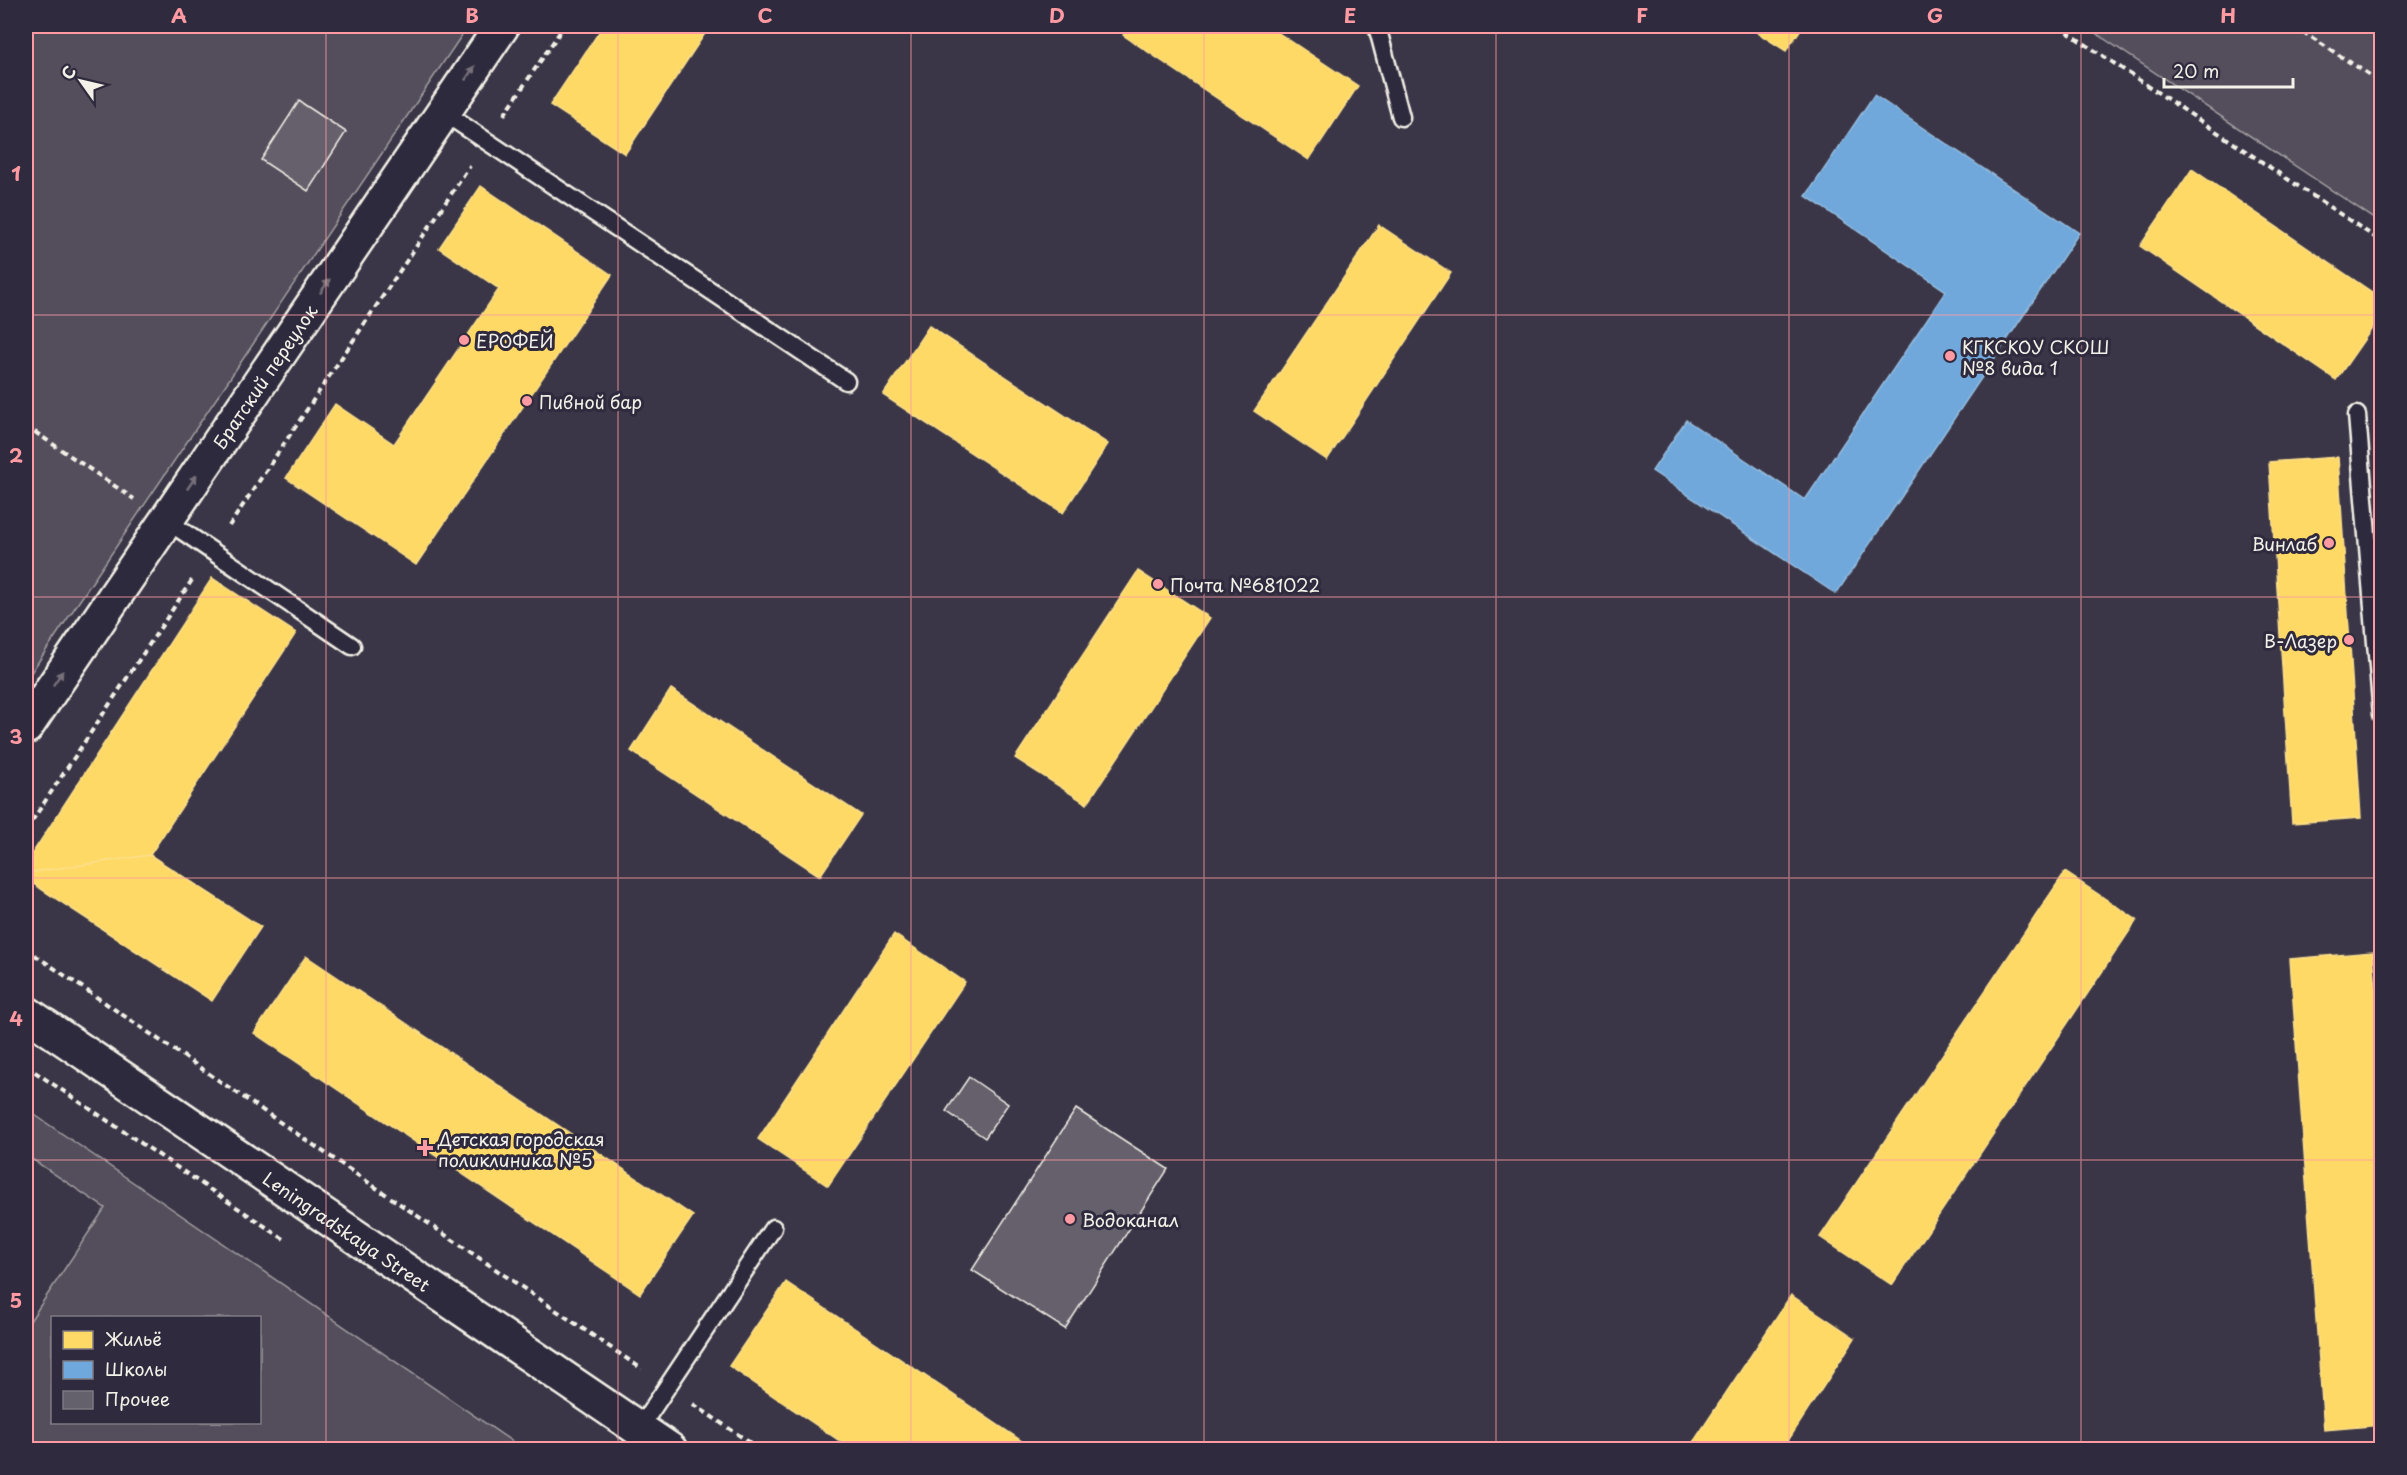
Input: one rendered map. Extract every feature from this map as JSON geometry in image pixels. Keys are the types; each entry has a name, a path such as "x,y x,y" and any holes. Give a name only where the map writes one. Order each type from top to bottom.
{"street":[{"name":"Братский переулок","path":"26,726 502,26"},
{"name":"Leningradskaya Street","path":"26,1013 669,1449"}],"lane":[{"path":"1377,26 1401,117"},
{"path":"444,112 846,381"},
{"path":"2357,415 2382,715"},
{"path":"166,520 352,646"},
{"path":"639,1429 773,1228"}],"path":[{"path":"26,830 564,26"},
{"path":"2058,26 2382,242"},
{"path":"2294,26 2382,83"},
{"path":"26,426 138,502"},
{"path":"26,949 761,1449"}],"shaded area":[{"path":"26,26 468,26 26,680"},
{"path":"2085,26 2381,26 2381,223"},
{"path":"26,1109 523,1449 26,1449 26,1327 105,1208 26,1155"}],"building: Жильё":[{"path":"603,26 710,26 625,154 550,105"},
{"path":"1129,26 1268,26 1358,86 1309,160 1123,35"},
{"path":"1747,26 1803,26 1786,51"},
{"path":"2192,169 2382,299 2382,314 2336,380 2140,246"},
{"path":"481,186 612,275 416,565 286,478 335,404 394,444 499,289 439,248"},
{"path":"1379,225 1451,273 1327,460 1254,411"},
{"path":"929,326 1108,444 1063,513 883,395"},
{"path":"2338,457 2361,818 2292,823 2269,462"},
{"path":"1138,571 1210,618 1087,804 1015,758"},
{"path":"212,578 296,633 150,855 26,873 26,863"},
{"path":"671,689 861,815 820,876 631,751"},
{"path":"150,855 261,927 212,1001 26,879 26,873"},
{"path":"2065,872 2137,920 1892,1285 1820,1237"},
{"path":"894,934 965,982 828,1186 758,1139"},
{"path":"2373,952 2382,1065 2382,1425 2324,1430 2290,959"},
{"path":"306,956 693,1216 640,1294 254,1033"},
{"path":"786,1282 1035,1450 853,1450 729,1366"},
{"path":"1791,1295 1855,1338 1782,1450 1688,1450"}],"building: Школы":[{"name":"КГКСКОУ СКОШ №8 вида 1","path":"1874,95 2079,233 1836,594 1652,471 1686,420 1805,500 1946,291 1806,196"}],"building: Прочее":[{"path":"299,101 346,132 308,191 261,160"},
{"path":"969,1077 1008,1104 985,1138 946,1111"},
{"name":"Водоканал","path":"1076,1109 1168,1169 1065,1329 972,1270"}],"place":[{"name":"ЕРОФЕЙ","path":"464,340"},
{"name":"КГКСКОУ СКОШ №8 вида 1","path":"1950,356"},
{"name":"Пивной бар","path":"527,401"},
{"name":"Винлаб","path":"2329,543"},
{"name":"Почта №681022","path":"1158,584"},
{"name":"В-Лазер","path":"2349,640"},
{"name":"Детская городская поликлиника №5","path":"425,1148"},
{"name":"Водоканал","path":"1070,1219"}]}
